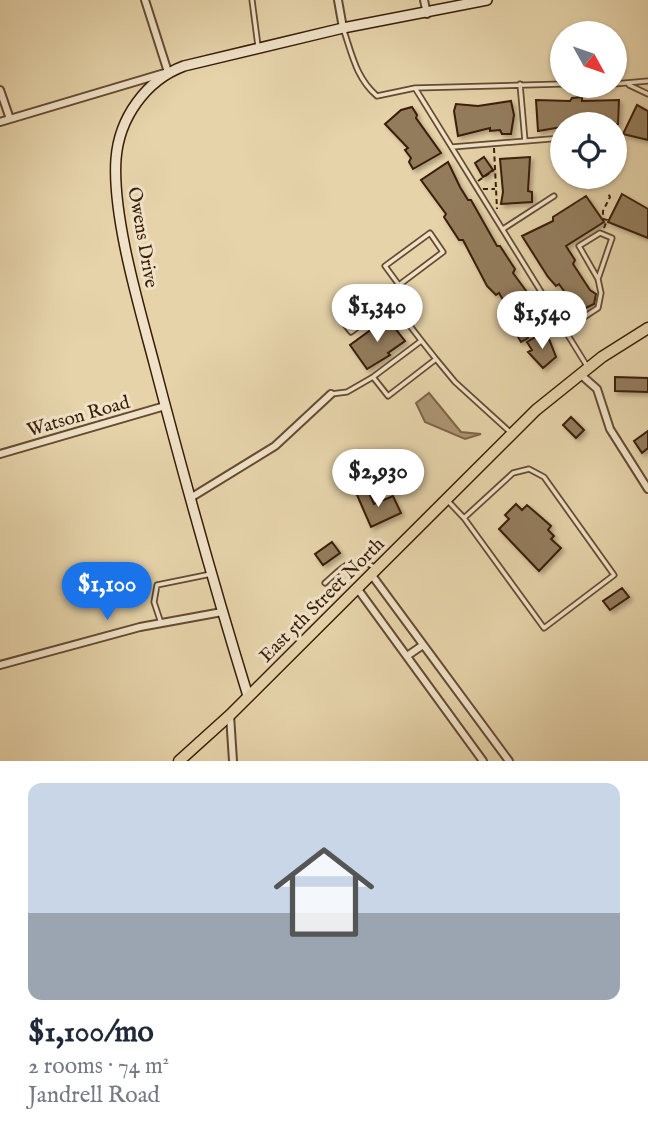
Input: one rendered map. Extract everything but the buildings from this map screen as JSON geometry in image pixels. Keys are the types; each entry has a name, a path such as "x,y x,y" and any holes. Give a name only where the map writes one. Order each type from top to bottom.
{"main road":[{"name":"East 5th Street North","path":"179,761 230,715 512,433 584,371 648,328"}],"street":[{"path":"0,122 168,72 145,0"},
{"path":"338,0 343,27"},
{"path":"424,0 427,14"},
{"name":"Owens Drive","path":"248,696 222,612 138,303 118,200 116,159 122,127 136,102 168,72 343,27 427,14 481,1"},
{"path":"0,90 9,119"},
{"path":"584,371 597,389 610,429 648,489"},
{"path":"192,497 275,446 331,394"},
{"name":"Watson Road","path":"0,454 165,406"},
{"path":"373,571 509,761"},
{"path":"357,588 483,761"},
{"path":"0,665 161,623 222,612"},
{"path":"407,656 424,645"},
{"path":"230,715 233,761"}],"lane":[{"path":"253,0 258,48"},
{"path":"343,27 358,73 365,85 377,96 415,88 550,84"},
{"path":"627,85 648,81"},
{"path":"520,84 525,141"},
{"path":"627,85 648,94"},
{"path":"415,88 564,330 584,371"},
{"path":"452,147 550,139"},
{"path":"503,229 554,196"},
{"path":"399,285 385,266 430,233 443,252 399,285 391,302 351,332 343,322 384,292 391,302 421,341 455,382 512,433"},
{"path":"564,330 598,308 601,293 598,279 579,246 602,234 612,238 598,279"},
{"path":"331,394 348,392 421,341"},
{"path":"373,376 387,396 436,359"},
{"path":"446,499 464,518 544,628 614,575 544,477 529,469 513,473 464,518"},
{"path":"325,583 353,561 364,560 373,571"},
{"path":"161,623 154,603 157,584 212,573"}],"path":[{"path":"494,144 498,221"},
{"path":"474,183 495,169"},
{"path":"478,189 496,189"},
{"path":"602,234 607,220 603,219 603,211 610,197 608,193"}],"shaded area":[{"path":"429,393 461,432 481,434 465,439 425,422 416,403"}]}
